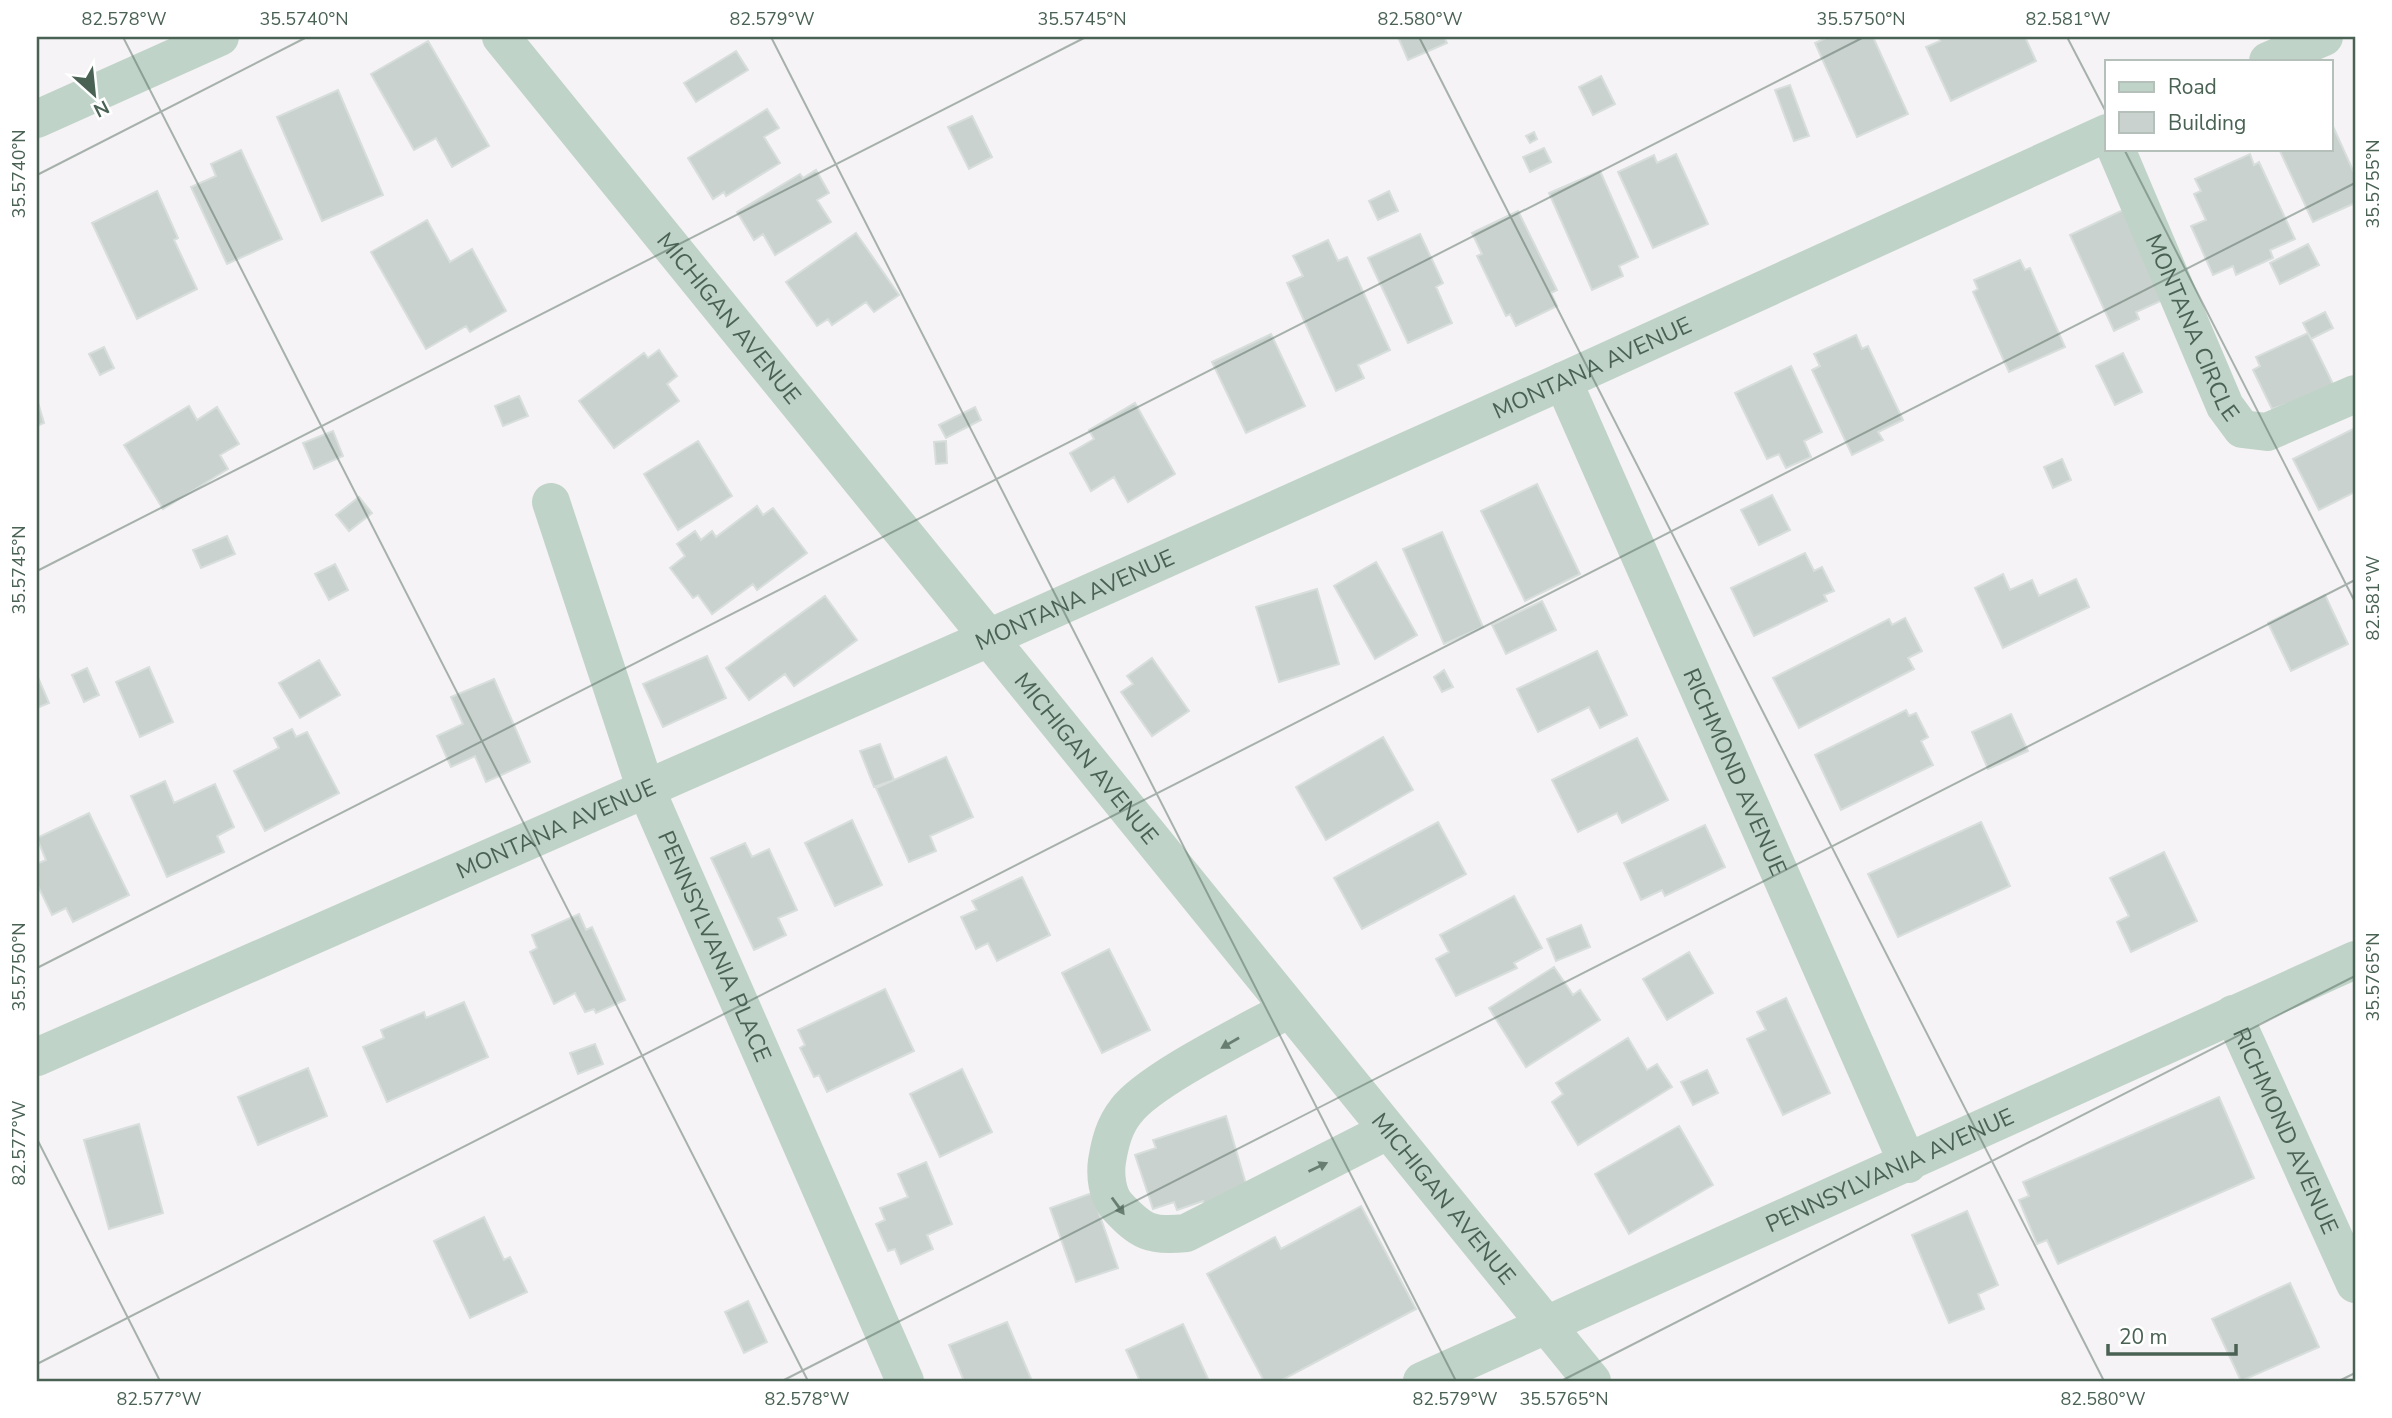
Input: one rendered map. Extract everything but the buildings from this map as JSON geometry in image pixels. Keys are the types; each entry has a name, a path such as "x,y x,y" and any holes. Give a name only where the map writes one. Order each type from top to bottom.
{"street":[{"path":"37,118 220,37"},
{"name":"MICHIGAN AVENUE","path":"501,37 991,637 1544,1326 1592,1381"},
{"path":"2270,60 2323,37"},
{"name":"MONTANA AVENUE","path":"37,1057 645,787 991,637 1563,381 2105,134"},
{"name":"MONTANA CIRCLE","path":"2116,150 2225,407 2242,429 2267,432 2355,394"},
{"name":"RICHMOND AVENUE","path":"1563,381 1909,1164"},
{"name":"PENNSYLVANIA PLACE","path":"551,502 645,787 905,1381"},
{"name":"PENNSYLVANIA AVENUE","path":"1422,1381 1909,1164 2355,960"},
{"path":"1289,1009 1160,1083 1126,1110 1111,1138 1105,1173 1113,1202 1136,1227 1159,1236 1186,1233 1387,1131"},
{"name":"RICHMOND AVENUE","path":"2233,1014 2355,1284"}]}
